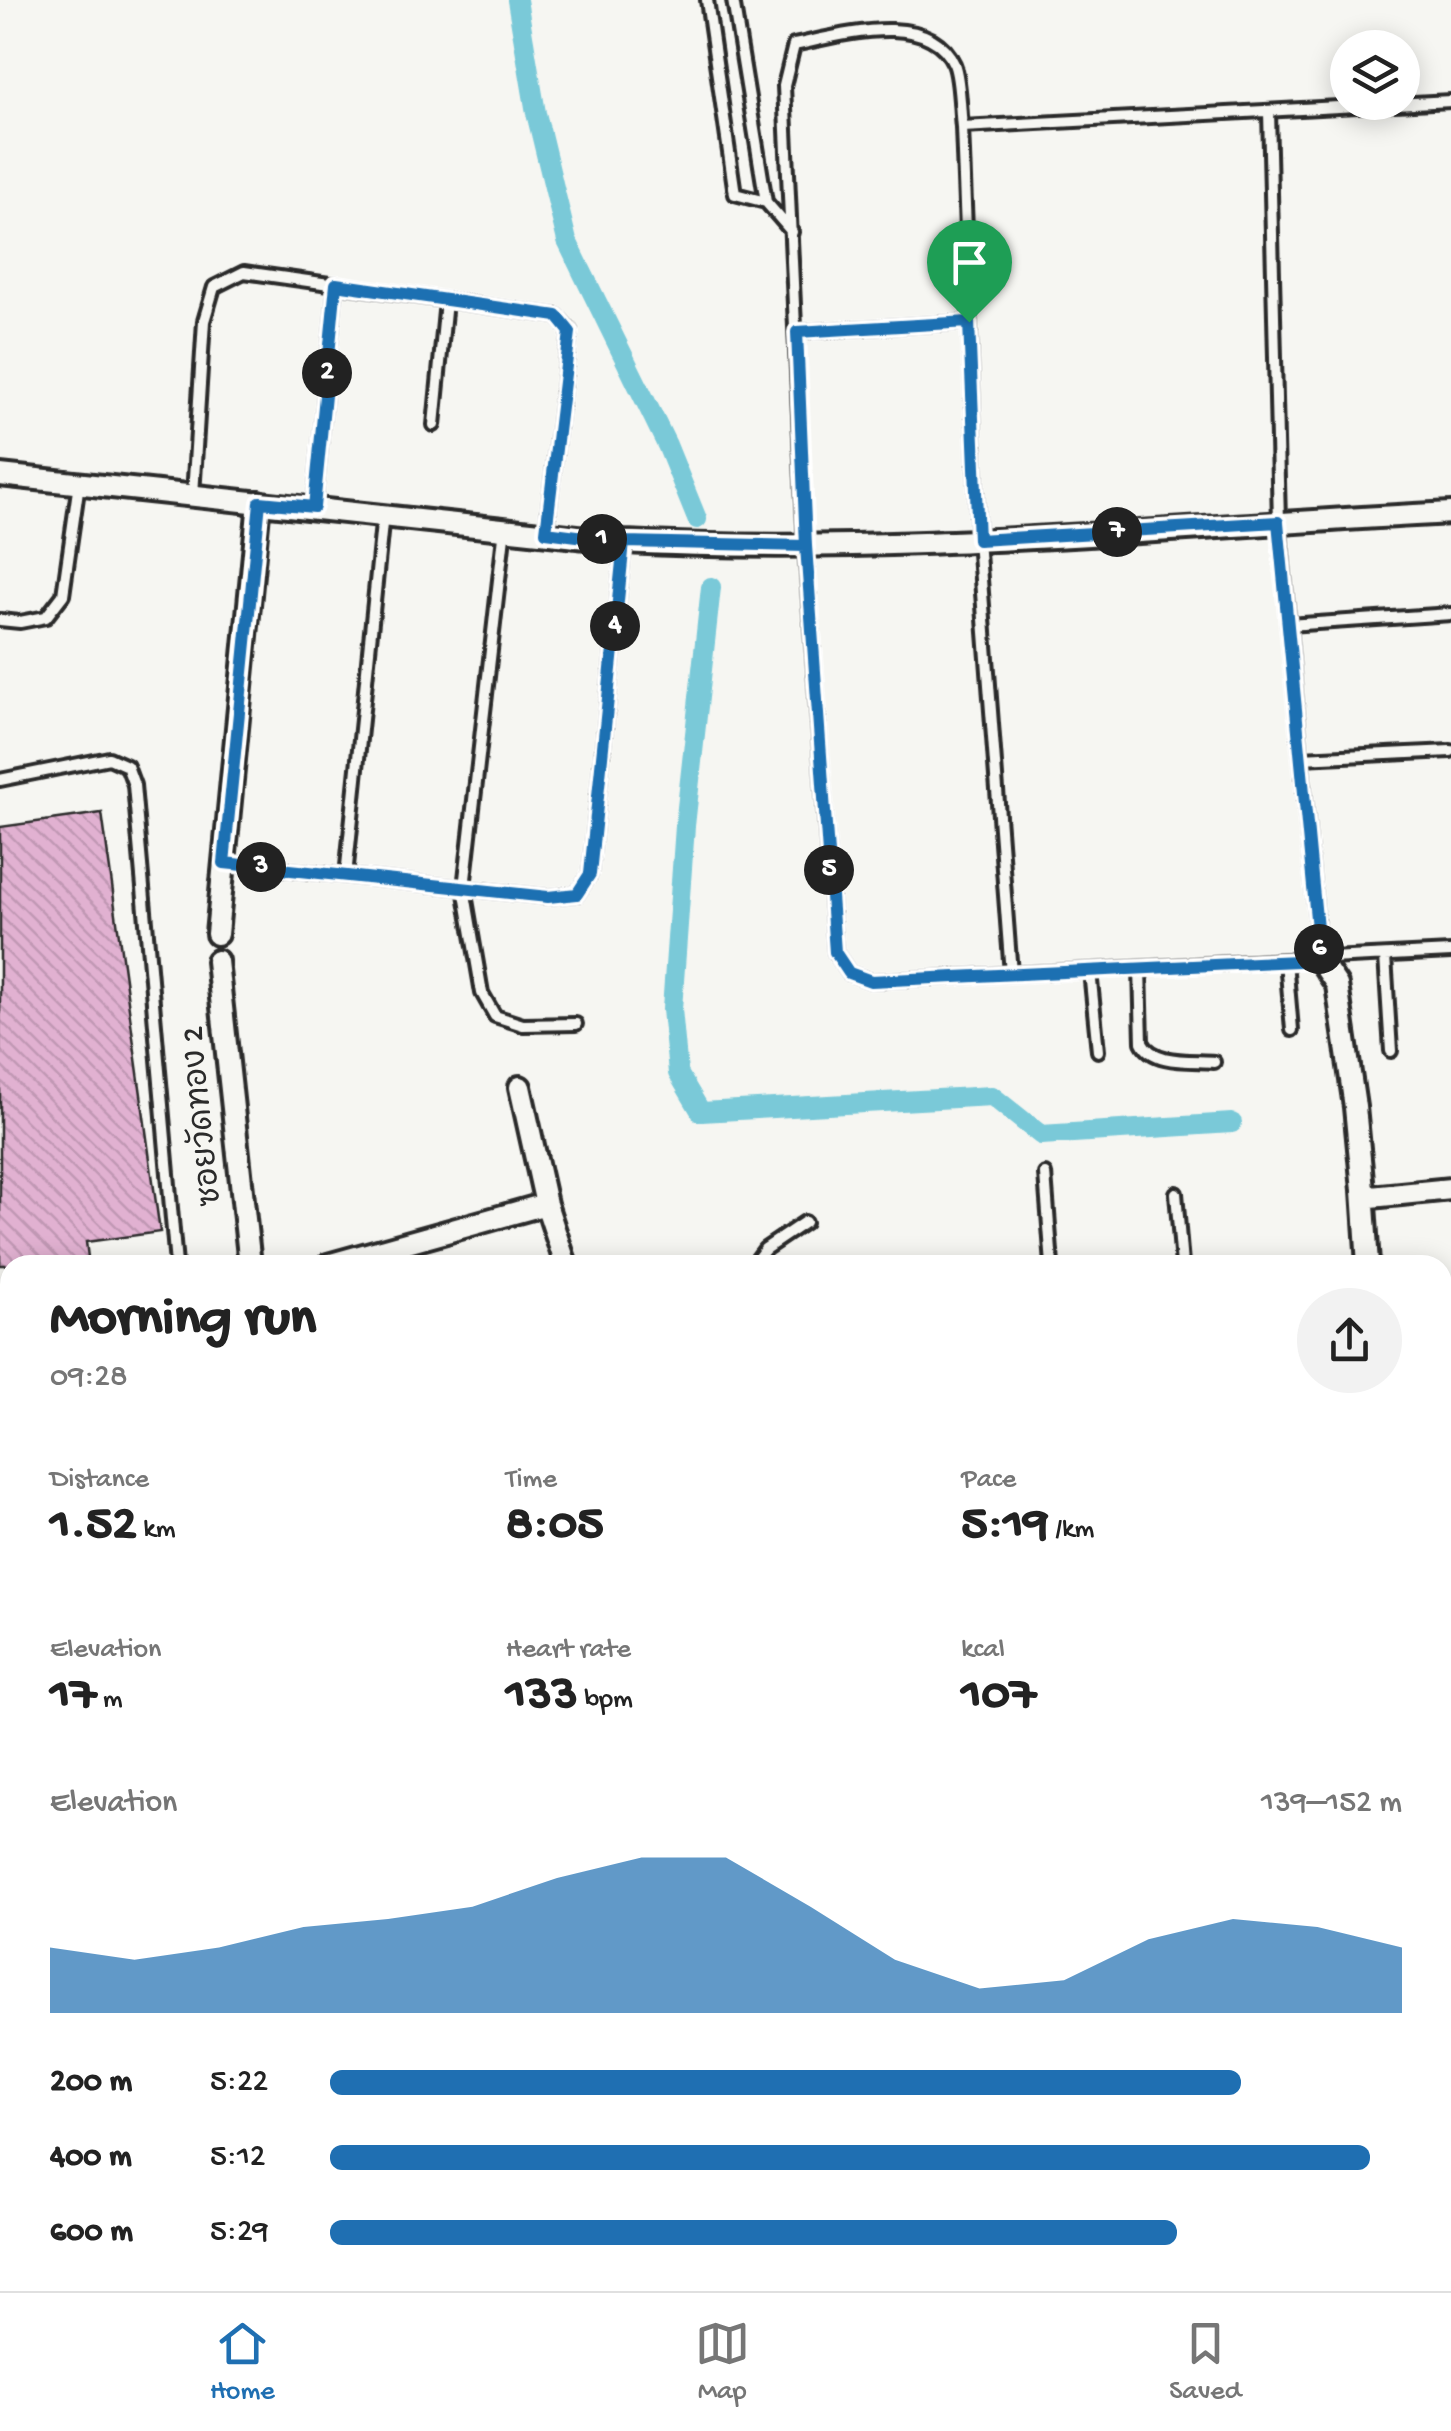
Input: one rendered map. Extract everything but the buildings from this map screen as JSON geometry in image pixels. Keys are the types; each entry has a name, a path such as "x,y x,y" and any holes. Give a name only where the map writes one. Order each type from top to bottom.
{"street":[{"path":"0,475 624,542 806,546 1451,514"},
{"path":"217,934 260,502"},
{"name":"ซอยวัดทอง 2","path":"218,960 249,1255"},
{"path":"1320,960 1337,985 1355,1107 1367,1255"},
{"path":"520,1087 546,1204 563,1255"},
{"path":"1363,1190 1371,1197 1451,1189"},
{"path":"364,1255 546,1204"}],"lane":[{"path":"707,0 735,194 766,202"},
{"path":"733,0 766,202 793,233"},
{"path":"1011,974 978,540 962,126 954,64 931,38 887,28 794,45 784,86 806,546 835,952 849,973 871,981 1320,960 1451,952"},
{"path":"962,126 1451,102"},
{"path":"1269,111 1278,522 1320,960"},
{"path":"194,495 204,321 214,287 244,272 557,316 570,332 546,532"},
{"path":"314,507 336,284"},
{"path":"434,425 446,301"},
{"path":"797,332 969,322"},
{"path":"0,620 20,622 46,617 62,595 79,483"},
{"path":"346,876 383,514"},
{"path":"504,527 464,888 482,992 495,1016 523,1025 576,1024"},
{"path":"224,863 548,897 577,894 590,874 624,542"},
{"path":"1288,625 1451,614"},
{"path":"1301,758 1451,751"},
{"path":"0,780 109,758 127,766 134,785 175,1255"},
{"path":"1385,956 1390,1052"},
{"path":"1286,961 1292,1030"},
{"path":"1140,968 1142,1042 1146,1052 1157,1057 1214,1062"},
{"path":"1090,971 1098,1051"},
{"path":"1045,1174 1051,1255"},
{"path":"1176,1192 1181,1255"},
{"path":"760,1255 805,1222"}],"waterway":[{"path":"517,0 536,113 567,241 667,445 697,519"},
{"path":"711,587 685,826 672,1009 678,1073 701,1112 992,1096 1041,1135 1232,1123"}],"route":[{"path":"969,322 797,332 806,546 624,542 546,532 570,332 557,316 336,284 314,507 260,502 224,863 548,897 577,894 590,874 624,542 697,546 806,546 835,952 849,973 871,981 1320,960 1278,522 978,540 969,322"}]}
